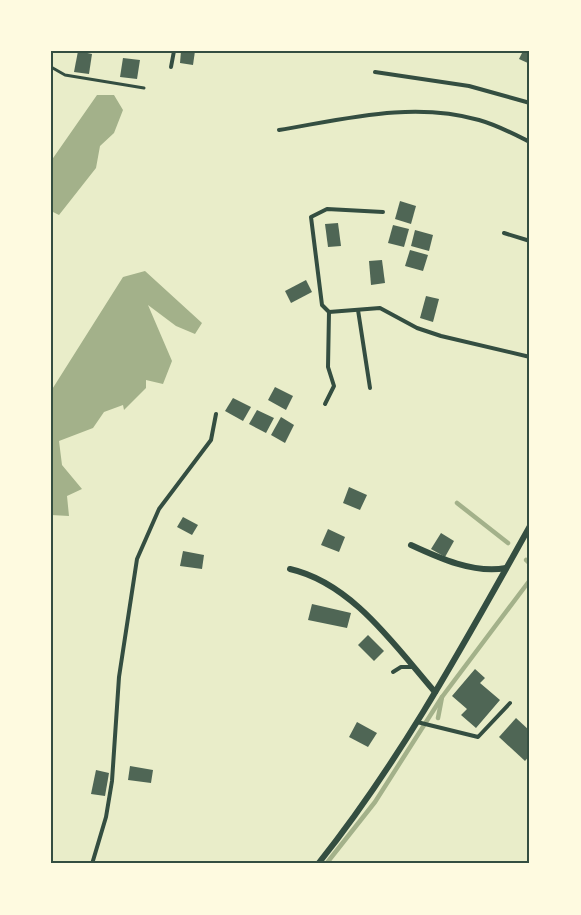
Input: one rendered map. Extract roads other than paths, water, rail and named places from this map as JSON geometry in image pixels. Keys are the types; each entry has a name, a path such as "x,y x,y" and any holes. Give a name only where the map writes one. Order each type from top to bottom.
{"street":[{"path":"318,864 417,722 530,526"},
{"path":"411,545 438,557 472,567 506,568"},
{"path":"290,569 321,579 347,597 435,692"}],"lane":[{"path":"171,67 174,51"},
{"path":"375,72 469,86 530,103"},
{"path":"279,130 378,113 419,111 477,119 530,142"},
{"path":"326,404 333,386 328,367 328,312 322,305 319,293 311,217 327,209 383,212"},
{"path":"504,233 530,241"},
{"path":"328,312 380,308 417,328 441,336 530,357"},
{"path":"358,310 370,388"},
{"path":"92,864 106,817 112,781 120,678 137,559 159,509 211,440 216,414"},
{"path":"393,672 401,667 413,667"},
{"path":"417,722 478,737 510,703"}],"waterway":[{"path":"457,503 508,543"},
{"path":"526,560 530,564"},
{"path":"438,718 442,697 530,580"},
{"path":"326,864 375,802 442,697"}]}
